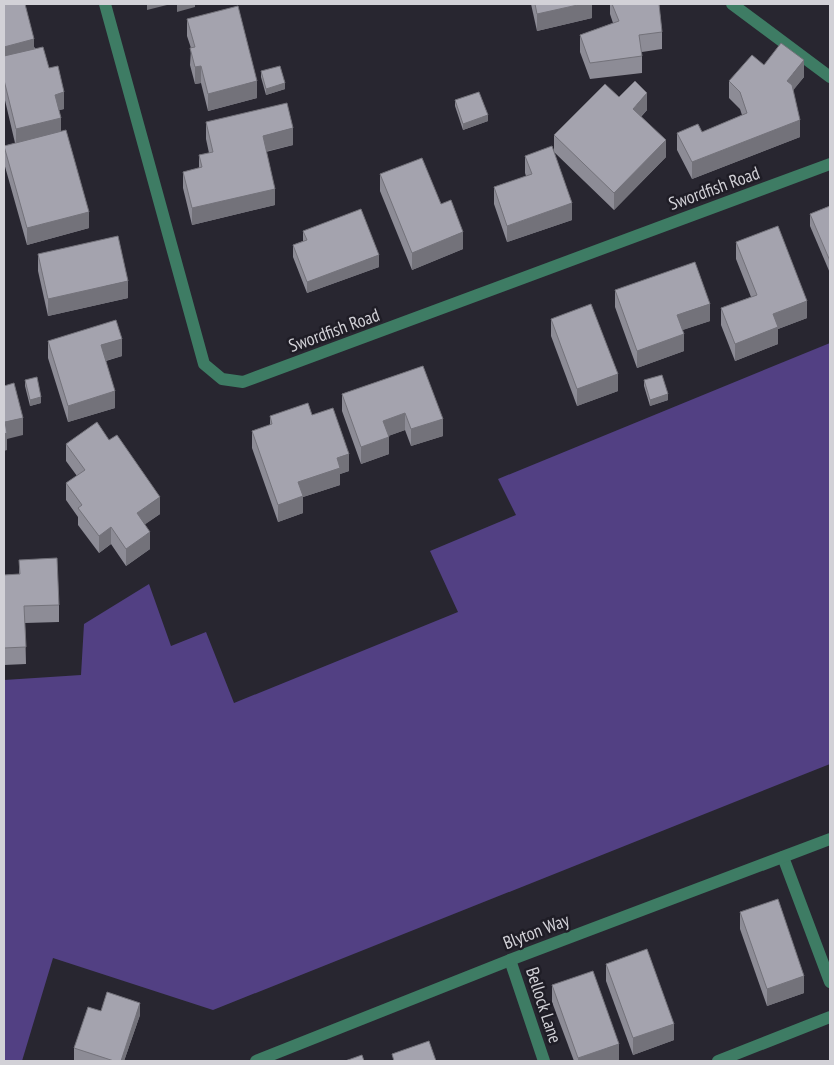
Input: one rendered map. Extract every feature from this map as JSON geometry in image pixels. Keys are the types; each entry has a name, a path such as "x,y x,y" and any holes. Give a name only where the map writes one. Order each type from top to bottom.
{"street":[{"name":"Swordfish Road","path":"105,4 204,364 222,379 243,382 830,164"},
{"path":"732,4 830,76"},
{"name":"Blyton Way","path":"256,1061 510,960 830,839"},
{"path":"783,857 830,982"},
{"name":"Bellock Lane","path":"510,960 544,1061"},
{"path":"718,1061 830,1017"}],"shaded area":[{"path":"830,343 830,764 213,1010 53,958 22,1061 4,1061 4,680 81,675 84,624 149,584 171,646 206,632 234,703 458,612 430,551 516,515 498,479"}],"building":[{"path":"4,4 25,4 34,39 4,47"},
{"path":"535,4 582,4 537,14"},
{"path":"612,4 659,4 662,32 639,35 642,56 590,63 580,35 619,21"},
{"path":"238,6 257,81 208,94 201,66 195,67 190,48 195,47 187,19"},
{"path":"781,43 804,60 787,81 792,85 800,120 692,162 677,133 698,124 702,132 747,113 740,92 729,81 752,55 764,65"},
{"path":"43,47 49,68 58,66 64,92 55,95 61,118 16,129 4,80 4,56"},
{"path":"280,66 285,83 266,89 261,71"},
{"path":"635,81 647,93 633,109 666,140 614,193 554,135 605,84 619,97"},
{"path":"479,92 488,115 463,124 455,100"},
{"path":"287,103 293,128 263,136 275,189 192,208 183,172 202,167 199,155 213,152 206,122"},
{"path":"66,130 89,212 27,228 4,146"},
{"path":"552,146 572,203 507,226 494,187 532,174 525,156"},
{"path":"422,158 441,204 451,200 463,232 412,253 380,174"},
{"path":"830,206 830,261 810,214"},
{"path":"361,209 379,255 307,282 293,245 307,240 303,231"},
{"path":"778,226 807,301 773,314 778,327 735,344 721,308 757,295 736,242"},
{"path":"118,236 128,281 48,299 38,254"},
{"path":"695,262 710,304 677,315 684,334 637,351 615,290"},
{"path":"591,304 618,374 577,389 551,319"},
{"path":"116,320 122,339 101,345 115,391 68,406 48,341"},
{"path":"423,366 443,419 411,429 405,413 383,421 389,437 361,447 342,394"},
{"path":"662,375 668,394 650,400 644,380"},
{"path":"37,377 41,397 30,400 25,380"},
{"path":"14,383 23,418 5,422 7,433 4,434 4,386"},
{"path":"308,403 312,415 333,408 349,454 337,458 340,468 298,482 303,496 278,505 252,431 272,424 270,416"},
{"path":"97,422 109,440 117,435 160,497 137,513 150,532 126,549 111,527 99,536 78,508 82,505 66,483 85,470 66,444"},
{"path":"57,558 59,605 24,606 26,647 4,648 4,575 20,574 19,560"},
{"path":"778,899 804,976 767,989 740,912"},
{"path":"647,949 674,1024 633,1038 606,964"},
{"path":"593,971 619,1044 578,1058 552,985"},
{"path":"107,992 140,1003 121,1061 114,1061 74,1048 88,1007 101,1011"},
{"path":"429,1041 436,1061 394,1061 392,1054"},
{"path":"362,1055 364,1061 345,1061"}]}
